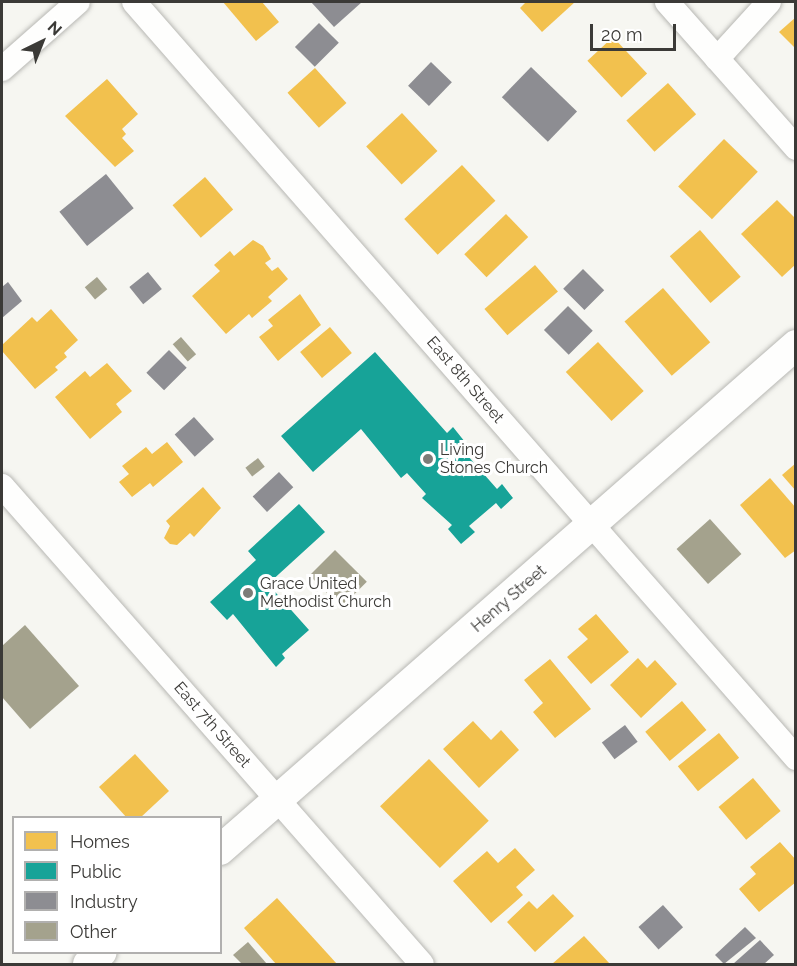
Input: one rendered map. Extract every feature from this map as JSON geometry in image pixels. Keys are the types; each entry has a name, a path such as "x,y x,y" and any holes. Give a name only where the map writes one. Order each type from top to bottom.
{"street":[{"path":"2,69 78,2"},
{"name":"East 8th Street","path":"134,2 795,758"},
{"path":"667,2 795,148"},
{"path":"717,59 769,2"},
{"name":"Henry Street","path":"222,848 593,526 795,345"},
{"name":"East 7th Street","path":"2,486 422,964"},
{"path":"88,964 100,954"}],"building: Homes":[{"path":"223,2 262,2 279,22 256,41"},
{"path":"526,2 575,2 542,32 520,8"},
{"path":"796,17 796,49 779,32"},
{"path":"613,37 647,74 622,97 587,61"},
{"path":"315,68 346,103 319,128 288,93"},
{"path":"107,79 138,114 122,129 126,134 122,138 134,151 115,167 65,116"},
{"path":"668,83 696,114 654,152 626,120"},
{"path":"402,113 437,151 402,184 366,146"},
{"path":"724,139 758,172 712,219 678,186"},
{"path":"462,165 495,201 438,255 404,219"},
{"path":"205,177 233,209 201,238 173,205"},
{"path":"777,200 796,219 796,264 782,277 741,234"},
{"path":"506,214 528,237 487,277 464,254"},
{"path":"700,230 741,277 710,303 670,256"},
{"path":"253,240 263,246 271,259 265,263 272,271 278,267 288,279 268,297 272,301 252,318 249,314 226,334 192,296 220,271 214,265 230,251 234,256"},
{"path":"535,265 558,291 507,335 484,309"},
{"path":"663,288 710,342 672,376 625,321"},
{"path":"300,294 321,325 278,361 259,337 273,326 268,320"},
{"path":"51,309 78,340 64,353 67,357 55,367 58,370 35,389 2,351 2,345 32,317 37,322"},
{"path":"330,327 352,353 322,378 300,352"},
{"path":"598,342 644,391 612,421 566,372"},
{"path":"107,363 132,391 116,404 122,412 90,439 55,397 85,371 90,377"},
{"path":"167,442 183,462 153,487 150,483 132,497 119,482 129,474 122,466 146,447 152,454"},
{"path":"796,463 796,491 782,475"},
{"path":"770,478 796,508 796,550 785,558 740,505"},
{"path":"203,487 221,508 194,537 190,533 177,545 170,544 164,538 170,526 166,521"},
{"path":"596,614 629,652 591,684 567,657 588,639 578,629"},
{"path":"638,658 647,668 655,660 677,684 641,718 610,685"},
{"path":"550,659 591,709 555,738 533,712 543,703 524,680"},
{"path":"682,701 706,730 670,761 645,732"},
{"path":"473,721 491,740 501,730 519,750 479,788 443,749"},
{"path":"719,733 739,758 698,791 678,766"},
{"path":"135,754 169,791 142,816 125,816 99,787"},
{"path":"429,759 489,821 440,868 380,806"},
{"path":"753,778 781,811 746,840 719,807"},
{"path":"780,842 796,860 796,882 759,912 739,889 756,874 750,867"},
{"path":"515,848 535,870 516,887 523,895 491,923 453,881 487,851 498,863"},
{"path":"553,894 574,916 535,952 507,922 529,901 537,909"},
{"path":"277,898 337,964 276,964 244,928"},
{"path":"584,936 610,964 552,964"}],"building: Public":[{"name":"Living Stones Church","path":"375,352 447,433 453,427 465,442 460,447 497,489 502,484 513,498 501,509 496,503 469,526 475,532 461,544 448,529 452,525 422,498 426,494 407,473 401,478 361,429 313,472 281,436"},
{"name":"Grace United Methodist Church","path":"299,504 325,532 268,584 309,630 282,654 285,658 276,667 233,614 227,620 210,602 256,560 248,551"}],"building: Industry":[{"path":"311,2 362,2 334,27"},
{"path":"319,23 339,43 315,67 295,47"},
{"path":"431,62 452,82 429,106 408,86"},
{"path":"531,67 577,111 548,142 502,97"},
{"path":"106,174 134,208 87,246 59,212"},
{"path":"583,269 604,290 584,310 563,289"},
{"path":"148,272 162,289 143,304 129,287"},
{"path":"8,282 22,301 2,318 2,287"},
{"path":"568,306 593,331 569,355 544,330"},
{"path":"169,350 187,368 164,390 146,373"},
{"path":"194,417 214,439 195,457 175,434"},
{"path":"279,472 293,487 267,512 253,497"},
{"path":"625,725 638,742 614,759 602,742"},
{"path":"663,905 683,927 659,949 638,927"},
{"path":"745,927 756,938 724,964 715,955"},
{"path":"760,940 774,955 764,964 733,964"}],"building: Other":[{"path":"97,277 107,289 95,300 85,287"},
{"path":"181,337 196,354 188,362 173,344"},
{"path":"258,458 265,467 252,477 245,468"},
{"path":"710,519 741,554 708,584 677,549"},
{"path":"335,550 367,582 341,607 310,575"},
{"path":"25,625 79,686 30,729 2,697 2,646"},
{"path":"248,942 267,964 242,964 233,955"}],"place":[{"name":"Living Stones Church","path":"428,459"},
{"name":"Grace United Methodist Church","path":"248,593"}]}
